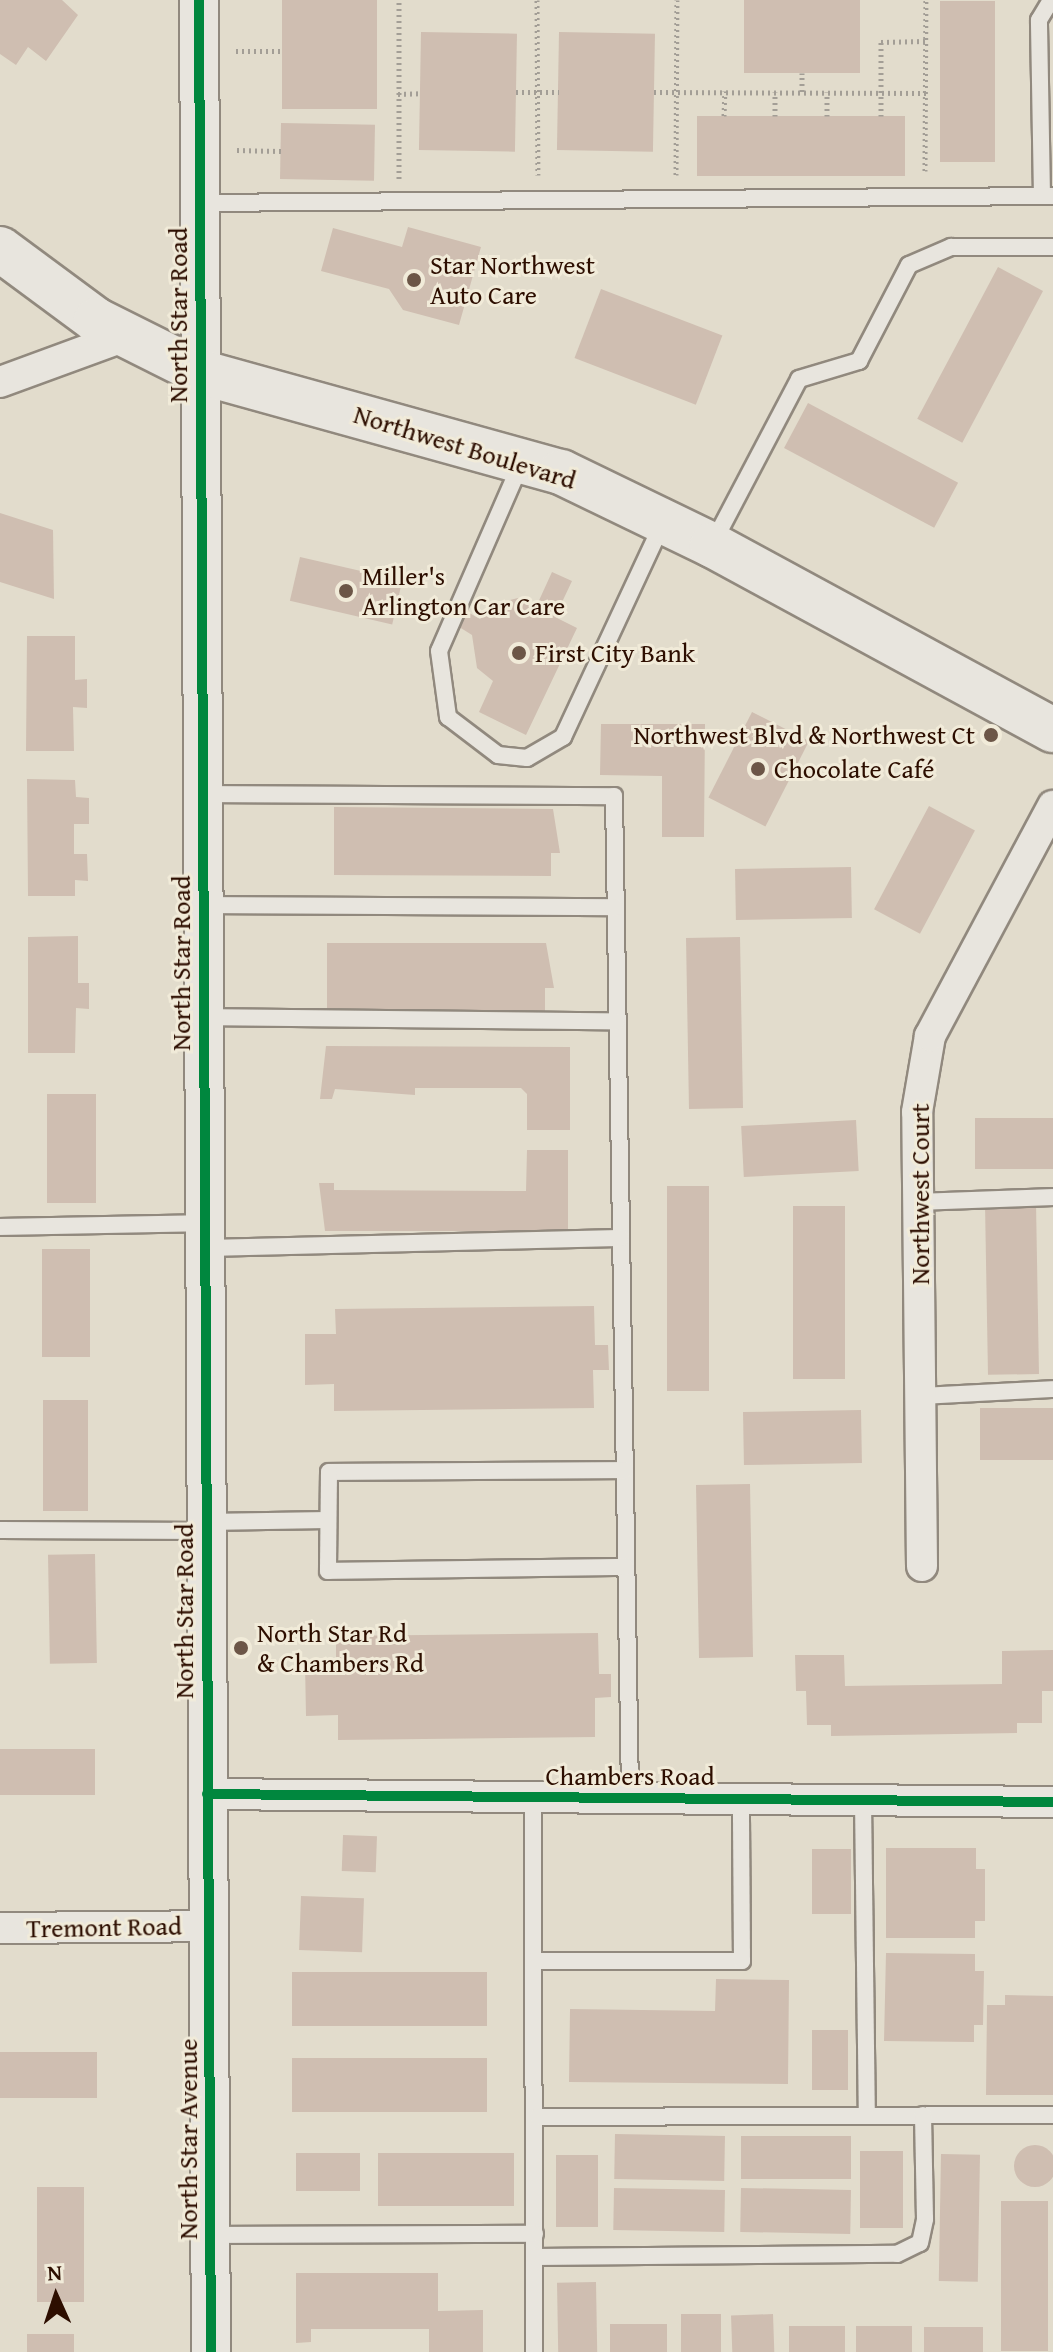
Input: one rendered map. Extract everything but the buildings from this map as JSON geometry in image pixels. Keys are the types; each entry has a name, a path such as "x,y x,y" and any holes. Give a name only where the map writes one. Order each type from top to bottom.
{"main road":[{"name":"Northwest Boulevard","path":"0,249 126,336 200,372 522,460 664,520 1053,730"}],"street":[{"name":"North Star Road","path":"199,0 209,1926"},
{"path":"0,382 126,336"},
{"name":"Northwest Court","path":"922,1566 917,1112 930,1036 1053,806"},
{"name":"Chambers Road","path":"207,1794 1053,1802"},
{"name":"Tremont Road","path":"0,1928 209,1926"},
{"name":"North Star Avenue","path":"209,1926 211,2352"}],"lane":[{"path":"199,203 1048,196 1039,20 1051,0"},
{"path":"712,545 799,379 859,361 909,265 951,247 1053,247"},
{"path":"522,460 439,651 448,717 498,755 527,758 563,737 664,520"},
{"path":"203,794 614,796 630,1797"},
{"path":"203,905 615,907"},
{"path":"204,1017 617,1021"},
{"path":"918,1202 1053,1197"},
{"path":"0,1227 205,1235 621,1238"},
{"path":"920,1396 1053,1389"},
{"path":"625,1470 329,1472 328,1571 626,1567"},
{"path":"0,1530 328,1520"},
{"path":"533,1797 538,2117 534,2352"},
{"path":"534,1961 742,1961 741,1799"},
{"path":"863,1800 867,2116"},
{"path":"535,2257 897,2254 920,2243 925,2219 923,2115"},
{"path":"538,2117 1053,2115"},
{"path":"210,2235 535,2234"}],"path":[{"path":"399,0 399,201"},
{"path":"537,0 538,200"},
{"path":"676,200 677,0"},
{"path":"924,197 926,0"},
{"path":"881,116 881,42 925,41"},
{"path":"236,51 281,51"},
{"path":"802,73 802,92"},
{"path":"724,116 725,91"},
{"path":"516,92 559,92"},
{"path":"654,92 926,93"},
{"path":"775,92 775,116"},
{"path":"827,92 827,116"},
{"path":"398,94 421,93"},
{"path":"237,150 281,151"}],"cycle path":[{"path":"199,0 211,2352"},
{"path":"207,1794 1053,1802"}],"place":[{"name":"Star Northwest Auto Care","path":"414,280"},
{"name":"Miller's Arlington Car Care","path":"346,591"},
{"name":"First City Bank","path":"519,653"},
{"name":"Northwest Blvd & Northwest Ct","path":"991,735"},
{"name":"Chocolate Café","path":"758,769"},
{"name":"North Star Rd & Chambers Rd","path":"241,1648"}]}
